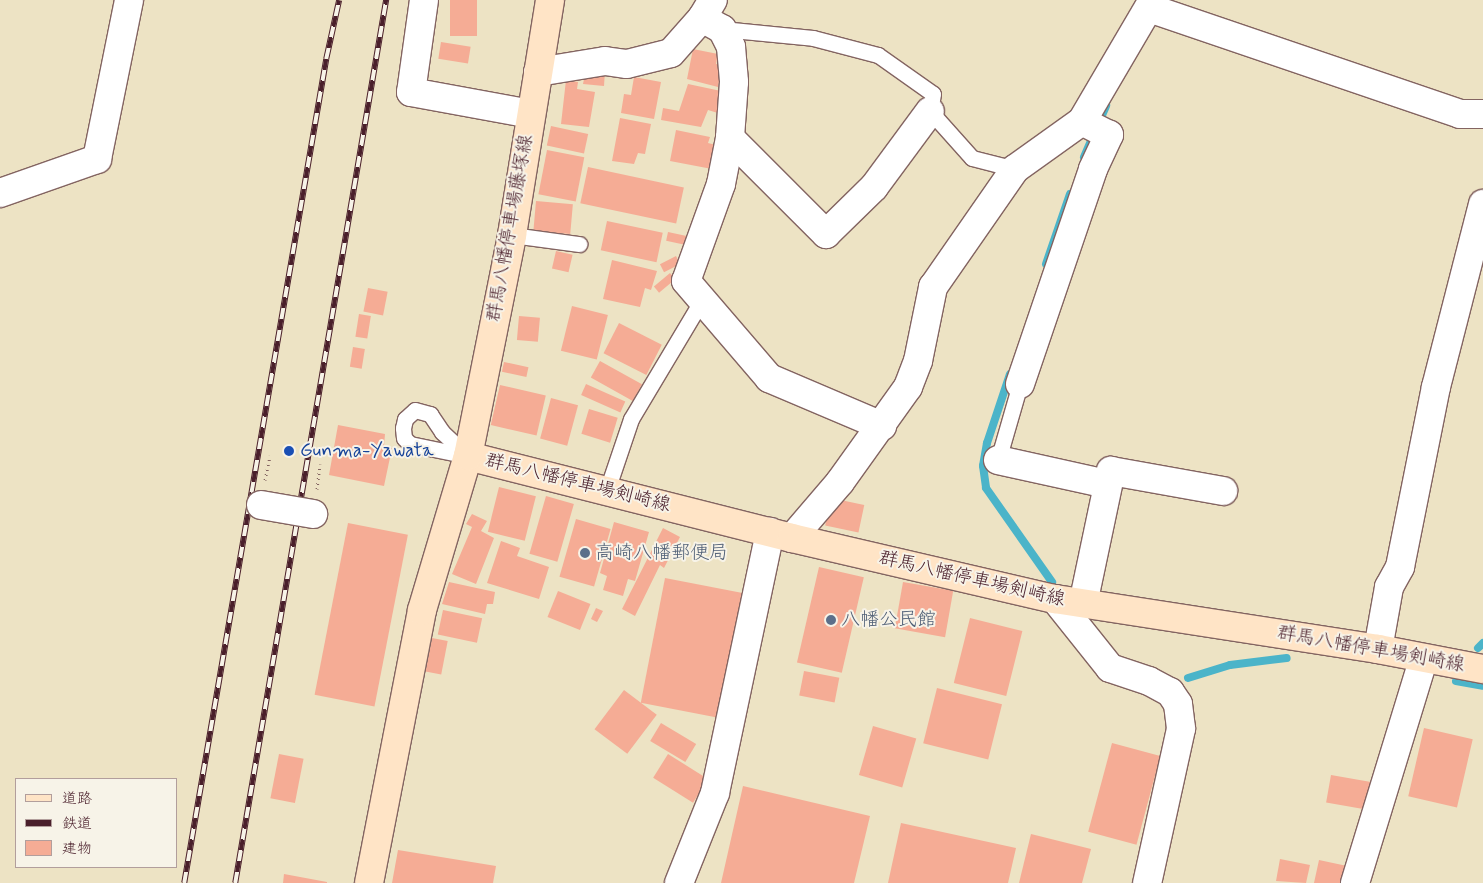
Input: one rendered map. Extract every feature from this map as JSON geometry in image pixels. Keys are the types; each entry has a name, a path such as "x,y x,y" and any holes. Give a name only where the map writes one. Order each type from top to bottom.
{"main road":[{"name":"群馬八幡停車場藤塚線","path":"369,883 422,610 468,456 512,235 550,0"},
{"name":"群馬八幡停車場剣崎線","path":"468,456 781,535 1055,599 1378,648 1483,669"}],"street":[{"path":"0,193 97,159 129,0"},
{"path":"424,0 411,92 531,114"},
{"path":"679,883 715,793 781,535 840,482 882,426 908,386 918,361 933,287 1015,169 1082,121 1151,4 1460,114 1483,114"},
{"path":"538,72 605,61 627,64 671,53 712,16 731,47 734,82 730,138 721,184 686,281 768,378 882,426"},
{"path":"730,138 826,234 874,188 930,111"},
{"path":"1020,384 1093,169 1109,135 1082,121"},
{"path":"1378,648 1388,587 1400,566 1436,387 1483,204"},
{"path":"998,460 1107,484"},
{"path":"1082,604 1111,471 1223,492"},
{"path":"261,504 312,514"},
{"path":"1055,599 1110,668 1149,681 1170,692 1178,704 1181,728 1147,883"},
{"path":"1355,883 1424,658"}],"lane":[{"path":"712,16 813,38 878,55 933,94 930,111 972,158 1015,169"},
{"path":"512,235 579,244"},
{"path":"607,490 630,419 702,300"},
{"path":"998,460 1020,384"}],"building":[{"path":"450,0 477,0 477,36 450,36"},
{"path":"441,42 471,47 468,63 438,59"},
{"path":"693,49 718,54 716,64 722,65 718,87 687,79"},
{"path":"605,71 604,86 583,84 585,74"},
{"path":"634,77 661,82 654,119 621,113 624,94 631,95"},
{"path":"566,80 578,82 577,89 595,92 589,127 561,124"},
{"path":"688,84 721,91 721,114 708,110 701,127 661,120 663,108 679,111"},
{"path":"620,118 651,124 645,154 638,153 634,164 612,161"},
{"path":"551,126 588,134 584,153 547,146"},
{"path":"676,130 710,137 708,143 716,145 712,169 670,161"},
{"path":"547,150 584,157 576,201 538,194"},
{"path":"588,167 684,187 676,224 580,203"},
{"path":"536,201 573,204 570,234 533,231"},
{"path":"607,221 663,233 657,262 601,250"},
{"path":"668,232 687,236 685,245 666,241"},
{"path":"556,251 573,255 569,272 552,269"},
{"path":"676,256 680,264 664,272 660,264"},
{"path":"612,260 657,271 651,290 645,288 640,307 603,299"},
{"path":"670,273 675,279 659,293 654,286"},
{"path":"368,288 388,292 383,315 363,312"},
{"path":"572,306 608,315 597,360 561,351"},
{"path":"359,314 371,316 367,339 355,337"},
{"path":"519,316 540,318 538,342 517,340"},
{"path":"619,323 662,345 646,375 604,353"},
{"path":"353,347 365,349 362,369 350,367"},
{"path":"600,361 642,384 633,401 591,378"},
{"path":"504,362 528,367 526,377 502,372"},
{"path":"586,384 625,401 620,412 581,395"},
{"path":"500,385 546,396 537,436 491,425"},
{"path":"551,398 578,405 567,446 540,439"},
{"path":"589,409 618,418 610,443 581,434"},
{"path":"338,425 385,434 384,446 392,448 384,486 329,475"},
{"path":"499,487 536,496 525,541 488,532"},
{"path":"546,496 574,504 557,562 529,554"},
{"path":"831,498 864,505 858,532 825,525"},
{"path":"472,514 487,521 481,531 494,538 476,584 452,574 472,527 466,524"},
{"name":"高崎八幡郵便局","path":"576,519 611,529 594,587 559,577"},
{"path":"614,522 649,532 635,581 628,579 623,596 603,590 607,576 600,573"},
{"path":"348,523 408,535 374,706 315,695"},
{"path":"663,528 680,537 664,568 660,565 635,616 622,609"},
{"path":"501,541 520,548 517,556 549,567 539,599 487,583"},
{"name":"八幡公民館","path":"819,567 864,577 842,673 797,662"},
{"path":"665,578 743,593 718,718 641,703"},
{"path":"449,582 495,592 493,604 487,604 485,614 442,604"},
{"path":"903,582 953,591 945,637 895,628"},
{"path":"558,591 590,604 580,630 548,617"},
{"path":"596,608 603,611 597,622 591,619"},
{"path":"443,610 482,618 477,643 438,634"},
{"path":"970,618 1022,631 1006,696 954,683"},
{"path":"432,638 448,641 441,674 426,671"},
{"path":"804,671 839,678 835,702 799,696"},
{"path":"937,688 1002,704 988,760 923,743"},
{"path":"624,690 657,715 627,754 595,729"},
{"path":"661,723 696,744 685,762 650,741"},
{"path":"873,726 916,738 902,787 859,775"},
{"path":"1424,728 1473,739 1457,807 1408,796"},
{"path":"1112,743 1160,756 1136,845 1088,832"},
{"path":"279,754 304,759 295,803 270,798"},
{"path":"668,754 708,779 693,803 653,778"},
{"path":"1331,775 1372,782 1367,810 1326,803"},
{"path":"743,786 870,816 854,883 721,883"},
{"path":"901,823 1016,848 1008,883 888,883"},
{"path":"1031,834 1091,849 1082,883 1019,883"},
{"path":"398,850 496,866 493,883 392,883"},
{"path":"1280,859 1310,865 1306,883 1276,881"},
{"path":"1319,860 1347,866 1343,883 1314,883"},
{"path":"284,874 327,882 327,883 283,883"}],"waterway":[{"path":"1084,157 1106,106"},
{"path":"1046,264 1070,194"},
{"path":"1010,374 987,443 983,466 986,488 1052,582"},
{"path":"1478,648 1483,643"},
{"path":"1188,678 1230,665 1287,658"},
{"path":"1456,681 1483,686"}],"railway":[{"path":"184,883 326,59 339,0"},
{"path":"235,883 386,0"}],"place":[{"name":"Gunma-Yawata","path":"289,451"},
{"name":"高崎八幡郵便局","path":"585,553"},
{"name":"八幡公民館","path":"831,620"}]}
